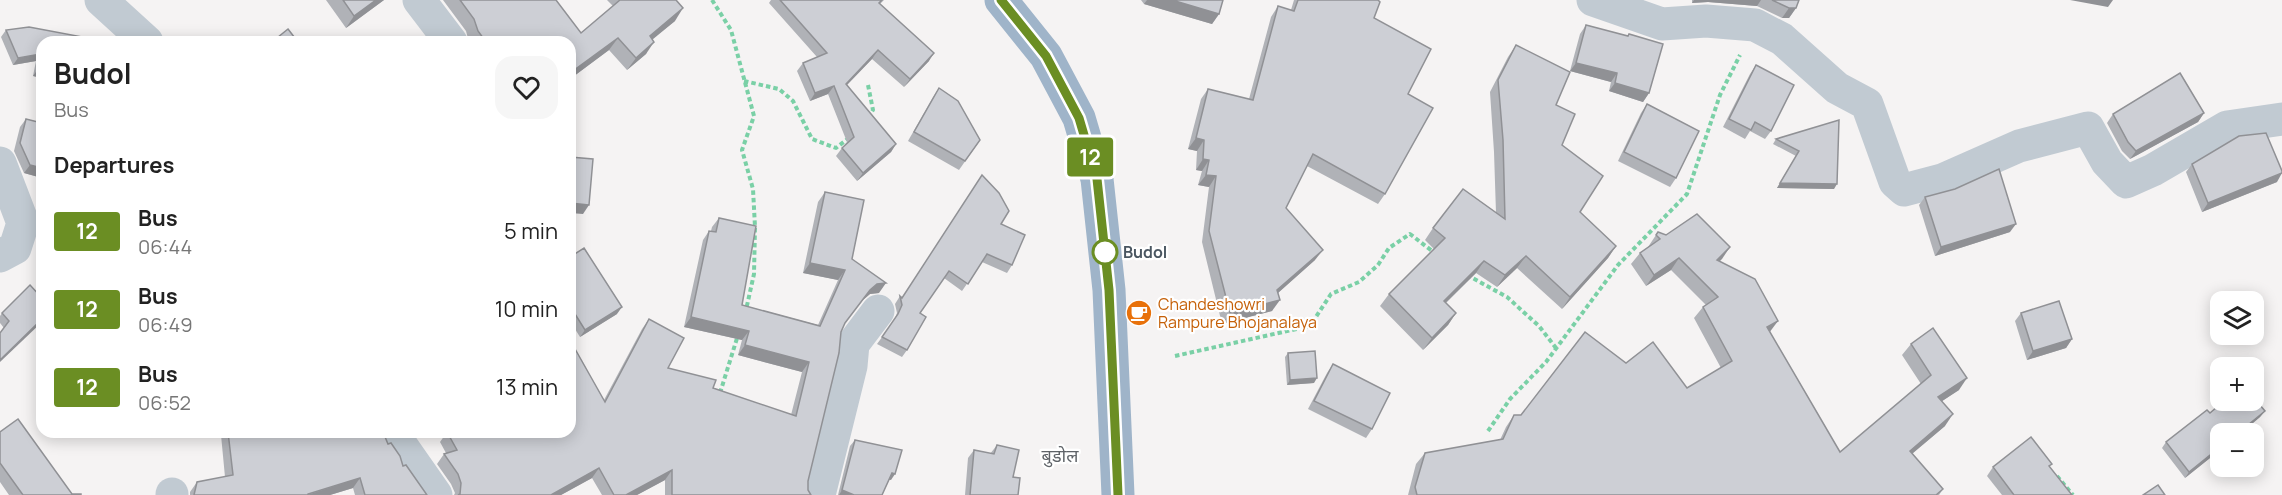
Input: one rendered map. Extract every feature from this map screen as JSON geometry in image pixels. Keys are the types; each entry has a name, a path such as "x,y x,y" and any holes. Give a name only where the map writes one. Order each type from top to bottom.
{"highway":[{"path":"1001,0 1046,56 1079,118 1097,179 1109,290 1118,495"}],"street":[{"path":"101,0 140,36"},
{"path":"419,0 446,36"},
{"path":"1593,0 1662,24 1706,21 1755,25 1782,39 1837,88 1867,104 1895,182 1904,190 1942,180 2019,146 2088,129 2108,162 2126,182 2152,170 2227,127 2282,119"},
{"path":"0,163 23,223 15,249 0,256"},
{"path":"819,495 851,366 853,344 878,311"},
{"path":"396,438 436,495"}],"path":[{"path":"712,0 731,30 754,117 742,150 753,189 755,226 754,273 744,317"},
{"path":"1488,431 1510,399 1556,348 1618,265 1687,194 1720,95 1755,25"},
{"path":"744,81 779,88 793,101 812,139 836,148 855,134"},
{"path":"867,118 873,110 868,85"},
{"path":"1176,356 1310,326 1331,294 1359,282 1378,266 1389,248 1410,234 1445,260"},
{"path":"1462,272 1507,297 1539,326 1556,348"},
{"path":"718,400 740,327"},
{"path":"2057,476 2073,495"}],"building":[{"path":"343,0 376,0 354,16"},
{"path":"460,0 556,0 581,33 620,0 676,0 683,8 650,36 654,42 636,58 618,38 576,69 576,36 482,36 474,19"},
{"path":"780,0 882,0 879,3 934,53 910,79 878,50 846,84 896,144 863,173 842,148 854,137 834,86 815,93 803,63 827,53"},
{"path":"1172,0 1223,0 1219,14"},
{"path":"1298,0 1378,0 1380,2 1374,18 1431,49 1408,94 1433,108 1385,194 1313,154 1286,208 1323,250 1277,290 1280,300 1230,313 1209,231 1216,176 1206,175 1209,160 1203,159 1204,140 1196,138 1208,89 1253,100 1278,6 1294,11"},
{"path":"1772,0 1799,0 1796,8 1789,8"},
{"path":"1586,25 1663,44 1649,93 1615,83 1617,73 1576,63"},
{"path":"29,27 77,36 36,36 36,55 18,58 6,30"},
{"path":"288,29 293,36 279,36"},
{"path":"1516,45 1570,72 1556,105 1575,114 1562,145 1603,176 1580,212 1616,246 1570,297 1526,256 1505,275 1484,261 1444,301 1456,313 1432,338 1389,294 1445,238 1433,228 1463,189 1505,219 1503,140 1498,80"},
{"path":"1756,65 1794,85 1771,131 1755,122 1751,130 1729,119"},
{"path":"2180,73 2204,113 2136,151 2128,142 2113,114"},
{"path":"939,88 958,101 980,140 965,161 914,132"},
{"path":"1647,104 1699,131 1676,178 1624,152"},
{"path":"26,119 36,122 36,166 30,165 20,143"},
{"path":"1839,120 1837,184 1780,183 1799,151 1776,139"},
{"path":"2266,133 2282,173 2208,203 2192,164 2239,136"},
{"path":"576,158 593,159 589,205 576,204"},
{"path":"1999,169 2016,224 1941,247 1925,197 1955,189"},
{"path":"982,175 999,193 1009,211 1001,224 1025,235 1012,265 987,254 968,284 949,271 920,313 926,317 907,350 882,337 902,305 900,296 902,298"},
{"path":"825,192 864,200 852,259 886,283 877,284 870,290 845,323 841,332 839,353 808,481 808,490 811,495 672,495 672,470 626,495 614,495 599,468 551,495 458,495 461,483 458,474 444,454 457,450 450,438 576,438 576,351 605,402 649,319 684,338 668,368 716,380 713,388 796,416 809,362 745,345 749,331 691,317 709,231 716,232 719,218 756,226 742,305 820,326 845,270 810,263"},
{"path":"1697,214 1730,247 1717,260 1755,279 1778,321 1767,327 1840,452 1931,375 1911,344 1933,328 1967,378 1938,397 1953,414 1910,451 1943,489 1936,495 1417,495 1415,487 1425,453 1503,439 1514,415 1521,415 1585,332 1626,363 1653,342 1687,388 1732,361 1703,307 1718,297 1679,258 1654,275 1640,253 1660,239 1656,235 1658,232 1666,235"},
{"path":"584,248 622,307 585,330 576,316 576,253"},
{"path":"30,285 36,292 36,325 0,360 0,333 9,321 2,313"},
{"path":"2059,301 2072,339 2033,351 2021,313"},
{"path":"1315,351 1317,378 1290,380 1288,353"},
{"path":"1333,364 1390,393 1372,429 1314,401"},
{"path":"2207,410 2210,413 2212,411 2265,411 2250,423 2210,423 2210,455 2189,472 2166,442"},
{"path":"18,419 72,494 81,495 23,495 0,463 0,432"},
{"path":"2031,437 2052,464 2049,466 2072,495 2014,495 1993,467"},
{"path":"229,438 386,438 388,444 391,443 400,456 403,466 406,465 427,495 365,495 360,478 308,495 194,495 197,482 233,475"},
{"path":"855,440 902,450 895,474 892,473 882,495 854,495 842,490"},
{"path":"997,445 1019,450 1013,477 1020,478 1018,495 970,495 974,450 994,454"},
{"path":"2158,485 2165,495 2143,495"}],"bus line":[{"name":"12","path":"1001,0 1046,56 1079,118 1097,179 1109,290 1118,495"}],"place":[{"name":"Budol","path":"1105,252"},
{"name":"Chandeshowri Rampure Bhojanalaya","path":"1139,313"}],"district":[{"name":"बुडोल","path":"1060,455"}]}
